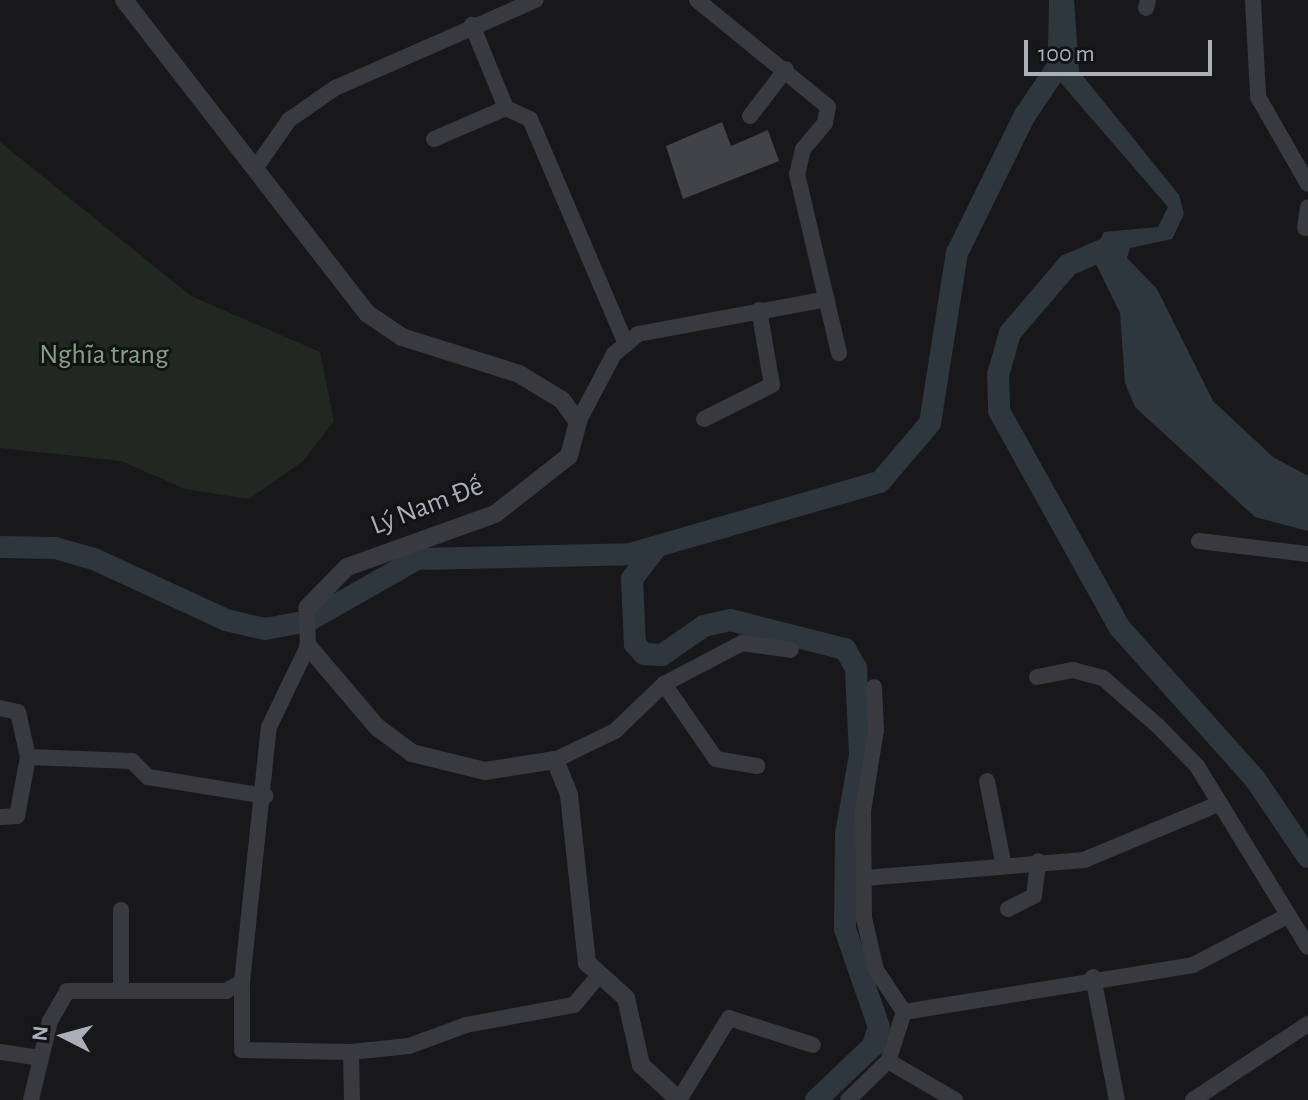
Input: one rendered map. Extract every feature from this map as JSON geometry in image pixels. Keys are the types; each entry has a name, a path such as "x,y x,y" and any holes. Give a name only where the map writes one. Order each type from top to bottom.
{"street":[{"path":"124,0 189,91 257,166 368,314 402,337 519,374 562,400 578,422 626,344 661,326 827,299"},
{"path":"257,166 302,108 472,25 535,0"},
{"path":"697,0 786,69 828,107 797,174 839,353"},
{"path":"1253,0 1258,97 1308,184"},
{"path":"472,25 506,108 530,119 626,344"},
{"path":"750,116 786,69"},
{"path":"434,139 506,108"},
{"path":"1305,228 1308,207"},
{"path":"704,419 772,385 759,310"},
{"name":"Lý Nam Đế","path":"351,1052 242,1050 242,982 265,796 269,727 308,646 307,608 347,567 495,514 569,456 578,422"},
{"path":"1199,541 1308,554"},
{"path":"308,646 377,727 412,753 485,771 555,760 615,731 664,684 742,643 791,650"},
{"path":"1037,677 1073,670 1103,678 1197,766 1308,947"},
{"path":"664,684 716,759 757,766"},
{"path":"848,1100 888,1061 904,1012 873,960 865,878 874,687"},
{"path":"0,708 18,712 28,757 17,816 0,817"},
{"path":"28,757 132,761 148,777 265,796"},
{"path":"555,760 569,795 587,963 626,998 641,1065 679,1100 729,1018 813,1045"},
{"path":"987,781 1003,862"},
{"path":"865,878 1003,862 1084,860 1220,803"},
{"path":"1008,909 1034,896 1038,861"},
{"path":"121,910 121,991"},
{"path":"904,1012 1093,977 1193,965 1287,916"},
{"path":"352,1100 351,1052 409,1046 466,1025 574,1005 598,976"},
{"path":"1093,977 1117,1100"},
{"path":"31,1100 40,1058 67,991 226,991 242,982"},
{"path":"1193,1100 1308,1024"},
{"path":"0,1052 40,1058"},
{"path":"888,1061 955,1100"}],"green space":[{"name":"Nghĩa trang","path":"0,142 191,296 320,352 334,421 303,461 249,499 185,489 121,461 0,448"}],"shaded area":[{"path":"1049,0 1074,0 1079,71 1179,195 1184,214 1172,239 1130,248 1127,258 1157,289 1213,401 1273,457 1308,476 1308,531 1255,517 1135,407 1125,383 1120,313 1092,256 1104,232 1158,227 1168,207 1060,82 1048,47"}],"building":[{"path":"722,122 731,146 768,130 779,161 683,199 666,146"}],"waterway":[{"path":"0,547 55,548 94,559 226,620 265,629 308,621 417,559 630,554 880,482 930,423 957,253 1025,115 1061,62"},
{"path":"1121,242 1068,265 1010,333 998,375 999,411 1120,628 1255,779 1308,857"},
{"path":"656,548 632,579 635,644 644,654 662,655 704,626 730,620 845,649 856,668 860,755 846,834 845,929 879,1027 873,1046 816,1100"}]}
